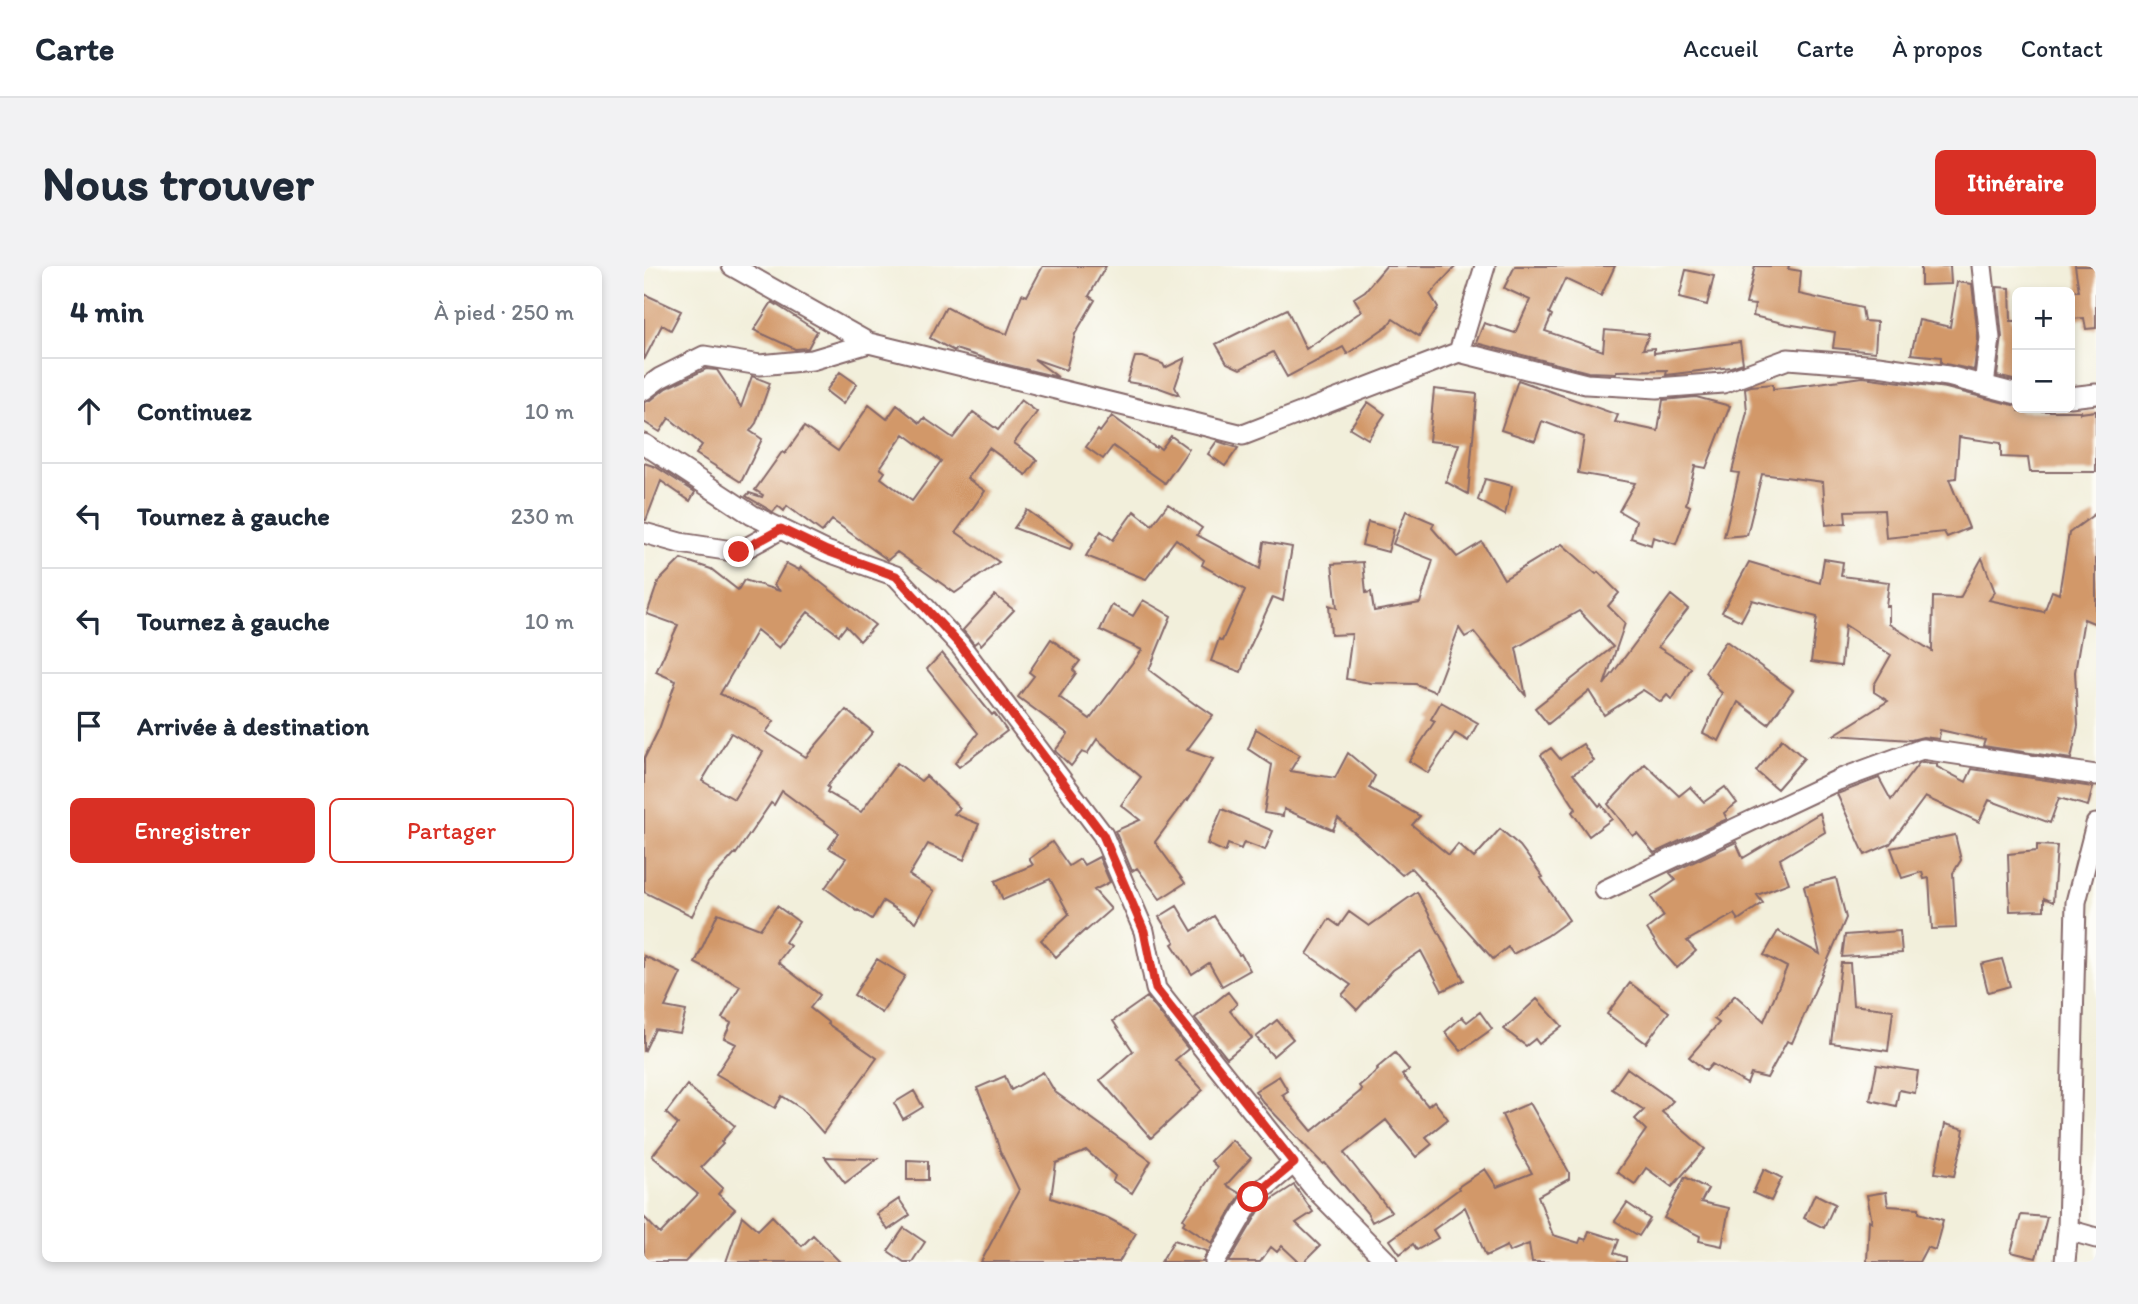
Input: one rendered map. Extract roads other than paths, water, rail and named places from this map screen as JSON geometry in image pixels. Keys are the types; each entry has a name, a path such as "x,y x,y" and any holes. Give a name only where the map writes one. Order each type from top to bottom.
{"street":[{"path":"732,266 869,343 1243,435 1459,352 1586,384 1657,388 1723,383 1787,359 1878,366 1948,376 2012,393"},
{"path":"1459,352 1485,266"},
{"path":"1982,266 1990,338 1984,386"},
{"path":"644,390 660,378 704,356 760,365 812,360 869,343"},
{"path":"2075,396 2096,394"},
{"path":"644,444 752,515 827,551 896,576 960,645 1103,835 1144,931 1156,989 1313,1187 1387,1262"},
{"path":"644,533 739,552 781,529"},
{"path":"1605,890 1838,780 1922,748 2096,775"},
{"path":"2065,1262 2076,902 2096,824"},
{"path":"1214,1262 1253,1197 1294,1163"},
{"path":"2068,1230 2096,1238"}]}
